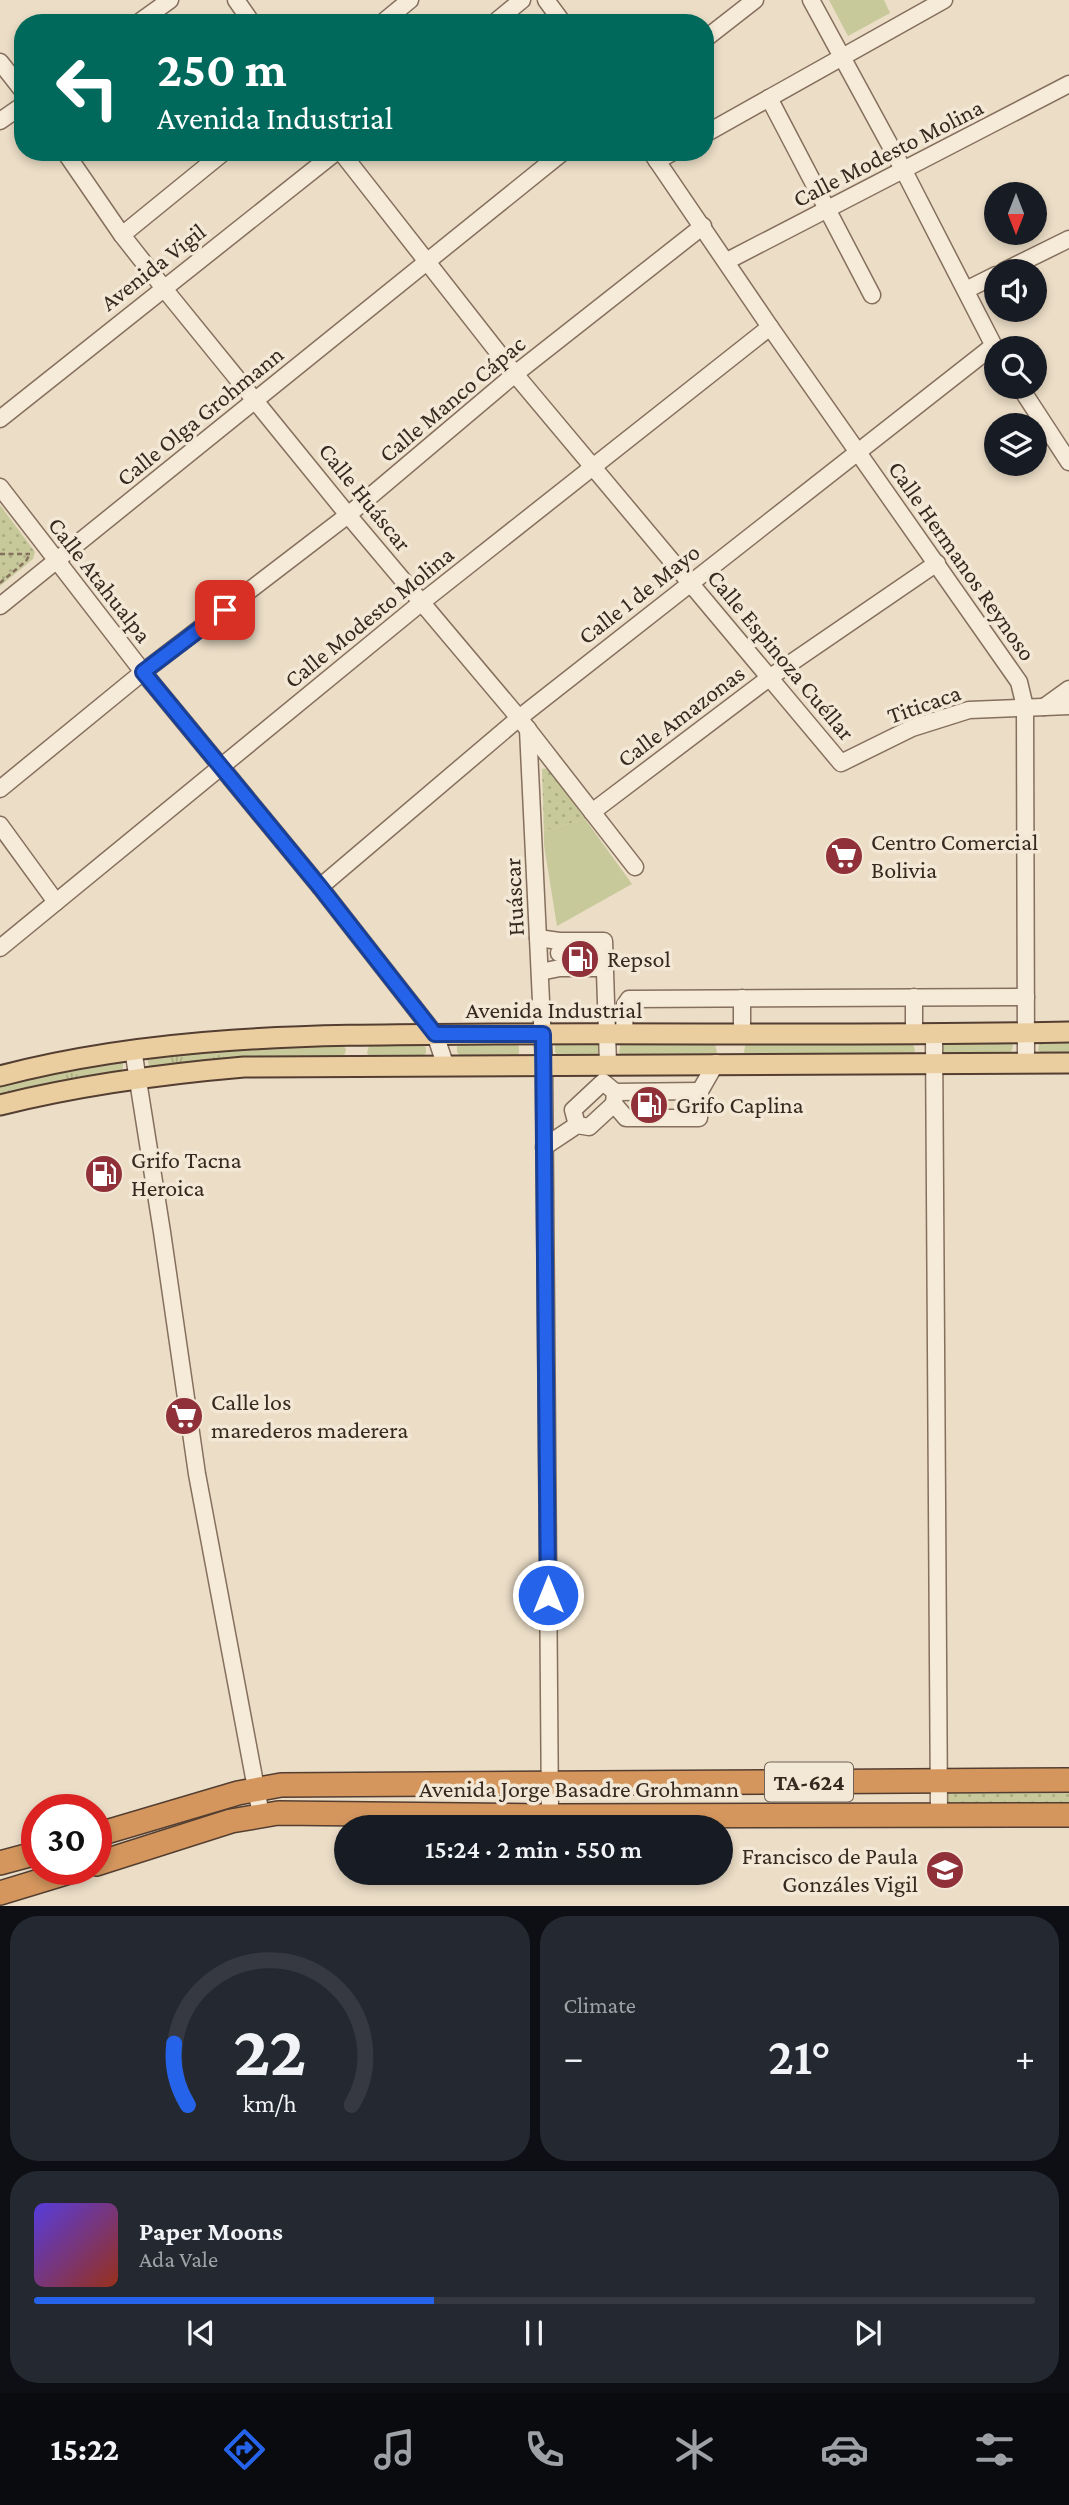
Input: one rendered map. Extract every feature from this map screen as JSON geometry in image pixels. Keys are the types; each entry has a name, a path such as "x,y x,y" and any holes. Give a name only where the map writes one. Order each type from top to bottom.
{"highway":[{"name":"Avenida Jorge Basadre Grohmann","path":"112,1830 257,1788 305,1784 1069,1780"},
{"name":"Avenida Jorge Basadre Grohmann","path":"112,1859 231,1821 261,1815 334,1815"},
{"name":"Avenida Jorge Basadre Grohmann","path":"733,1816 1069,1815"},
{"path":"0,1863 21,1857"},
{"path":"0,1893 26,1885"}],"main road":[{"name":"Avenida Industrial","path":"0,1076 133,1049 234,1039 435,1034 934,1035 1069,1032"},
{"path":"722,1063 735,1034"},
{"path":"358,1036 358,1065"},
{"path":"0,1105 136,1079 244,1067 1069,1063"}],"street":[{"path":"151,14 170,0"},
{"path":"394,14 410,0"},
{"path":"505,14 522,0"},
{"path":"714,32 755,0"},
{"path":"811,0 904,171 989,336"},
{"path":"714,129 944,0"},
{"path":"0,62 14,80"},
{"name":"Calle Modesto Molina","path":"727,261 1069,85"},
{"path":"769,98 872,295"},
{"name":"Calle Huáscar","path":"71,161 122,235 163,287 348,515 524,723 635,867"},
{"path":"122,235 213,161"},
{"name":"Avenida Vigil","path":"0,419 163,287 326,161"},
{"name":"Calle Espinoza Cuéllar","path":"345,161 427,260 515,374 841,763"},
{"name":"Calle Olga Grohmann","path":"0,606 552,161"},
{"name":"Calle Hermanos Reynoso","path":"657,161 1019,682 1026,707 1026,1063"},
{"name":"Calle Manco Cápac","path":"0,789 143,672 348,515 515,374 703,226"},
{"path":"1028,259 1069,239"},
{"path":"966,290 984,281"},
{"name":"Calle Modesto Molina","path":"0,948 422,602 770,327"},
{"name":"Calle 1 de Mayo","path":"320,887 524,723 691,583 858,451 984,356"},
{"path":"1028,399 1069,462"},
{"name":"Calle Atahualpa","path":"0,488 143,672 320,887 435,1034 445,1064"},
{"name":"Calle Amazonas","path":"592,811 769,678 937,563"},
{"path":"1044,707 1069,689"},
{"name":"Titicaca","path":"841,763 912,728 969,710 1069,706"},
{"name":"Huáscar","path":"524,723 544,1064 550,1815"},
{"path":"0,825 56,902"},
{"path":"538,938 560,954 605,960 616,1034"},
{"path":"540,972 560,954"},
{"path":"608,1064 629,999 1026,997"},
{"path":"735,1034 742,998"},
{"path":"914,998 914,1035"},
{"path":"934,1035 939,1815"},
{"path":"133,1049 197,1474 261,1815"},
{"path":"577,1125 573,1110 603,1082 626,1118 699,1118 700,1091 722,1063"},
{"path":"544,1147 577,1125 589,1127 614,1098 700,1091"}],"path":[{"path":"0,555 30,554 26,561 0,583"}],"green space":[{"path":"829,0 884,0 890,13 848,36"},
{"path":"0,505 35,552 33,559 0,586"},
{"path":"548,768 585,819 544,831 542,769"},
{"path":"585,819 632,884 557,926 544,831"},
{"path":"1009,1039 1013,1045 1008,1055 943,1055 939,1051 941,1041"},
{"path":"1040,1039 1069,1039 1069,1053 1042,1053 1038,1050"},
{"path":"912,1040 915,1051 911,1056 747,1056 744,1052 746,1041"},
{"path":"558,1041 596,1041 600,1052 595,1056 558,1056 555,1045"},
{"path":"621,1041 714,1041 717,1052 712,1056 622,1056 619,1052"},
{"path":"370,1042 422,1042 426,1053 422,1057 370,1057 367,1053"},
{"path":"461,1042 515,1042 519,1053 515,1057 461,1057 457,1046"},
{"path":"341,1043 346,1049 341,1058 153,1068 147,1059 150,1053"},
{"path":"123,1061 120,1072 0,1097 0,1084"},
{"path":"948,1789 1069,1789 1069,1804 949,1804 945,1797"}],"place":[{"name":"Centro Comercial Bolivia","path":"844,856"},
{"name":"Repsol","path":"580,959"},
{"name":"Grifo Caplina","path":"649,1105"},
{"name":"Grifo Tacna Heroica","path":"104,1174"},
{"name":"Calle los marederos maderera","path":"184,1416"},
{"name":"Francisco de Paula Gonzáles Vigil","path":"945,1870"}],"route":[{"path":"225,610 143,672 320,887 435,1034 543,1034 548,1595"}]}
